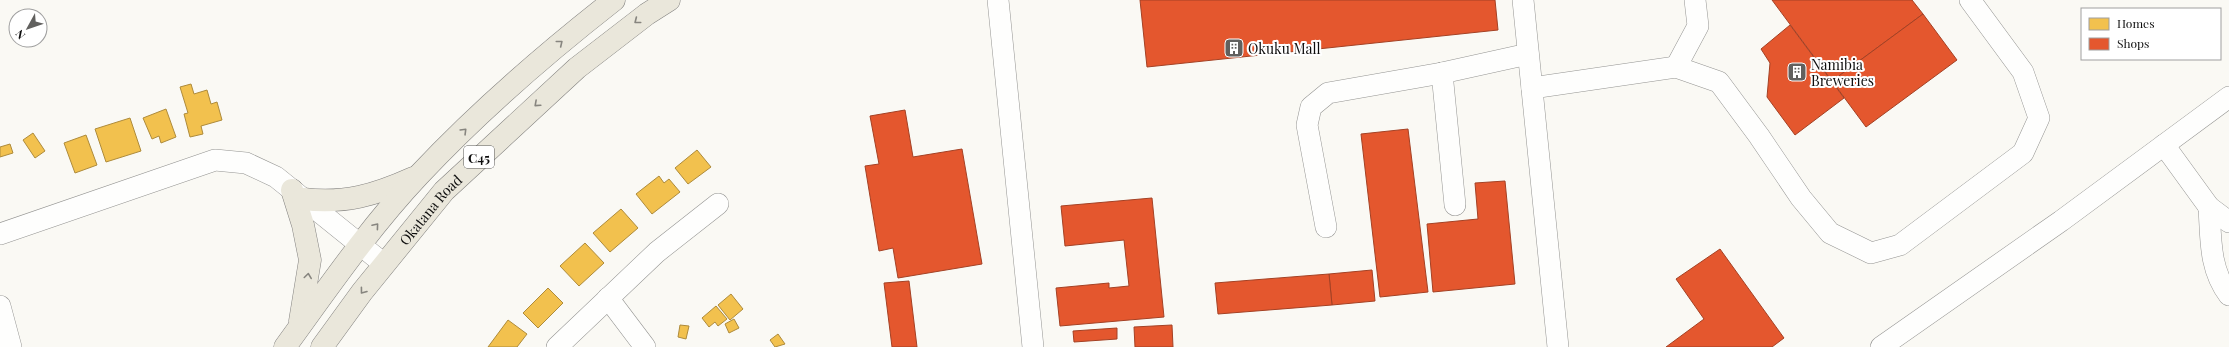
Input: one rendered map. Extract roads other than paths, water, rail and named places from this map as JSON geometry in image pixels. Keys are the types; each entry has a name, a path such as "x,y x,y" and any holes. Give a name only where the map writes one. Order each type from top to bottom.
{"main road":[{"name":"Okatana Road","path":"285,347 337,274 418,176 494,100 557,45 614,0"},
{"name":"Okatana Road","path":"322,347 384,264 444,191 515,123 577,68 647,14 670,0"},
{"path":"299,328 310,260 297,194 343,201 380,193 418,176"}],"street":[{"path":"998,0 1033,347"},
{"path":"1523,0 1558,347"},
{"path":"1676,67 1698,26 1695,0"},
{"path":"1532,88 1676,67 1719,82 1760,136 1801,198 1830,233 1871,253 1900,245 2023,153 2039,118 2023,72 1970,0"},
{"path":"1326,227 1307,125 1312,107 1328,93 1442,73 1528,54"},
{"path":"1442,73 1454,205"},
{"path":"1880,347 2061,221 2229,97"},
{"path":"2164,145 2209,207 2229,222"},
{"path":"0,234 215,160 246,163 276,177 384,264"},
{"path":"557,347 657,252 718,204"},
{"path":"2209,207 2213,259 2220,283 2229,294"},
{"path":"608,298 644,347"},
{"path":"0,306 11,347"}],"place":[{"name":"Okuku Mall","path":"1234,48"},
{"name":"Namibia Breweries","path":"1797,72"}]}
